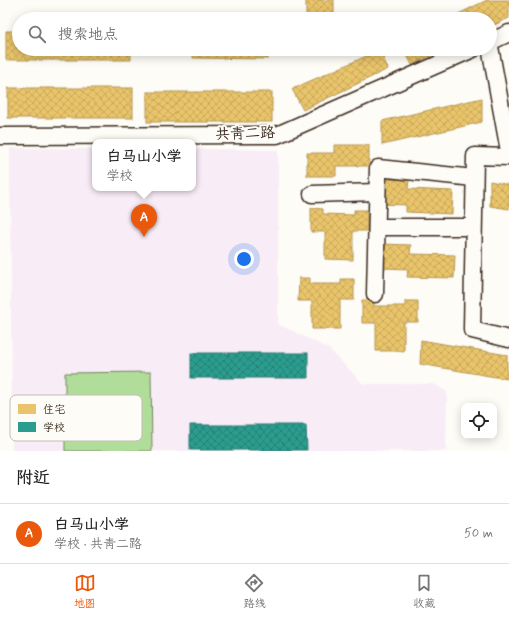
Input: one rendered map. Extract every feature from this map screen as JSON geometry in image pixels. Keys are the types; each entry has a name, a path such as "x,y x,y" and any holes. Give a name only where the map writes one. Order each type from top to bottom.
{"street":[{"path":"497,39 509,33"},
{"name":"共青二路","path":"0,136 277,135 457,56"},
{"path":"492,56 509,151"},
{"path":"509,156 474,156 472,330 509,339"},
{"path":"375,294 378,168 474,178"},
{"path":"312,194 377,192"},
{"path":"377,228 473,228"}],"shaded area":[{"path":"10,148 92,149 92,191 196,191 196,149 278,150 278,324 329,349 363,384 434,384 447,392 446,451 12,451 12,441 142,441 142,395 12,395"}],"green space":[{"path":"151,372 152,451 65,451 65,441 142,441 142,395 65,395 65,373"}],"building: 住宅":[{"path":"306,0 334,0 334,12 306,12"},
{"path":"487,0 509,0 509,18 497,24 497,12 462,12"},
{"path":"6,31 12,31 12,56 131,56 131,60 6,60"},
{"path":"193,56 268,56 268,59 193,58"},
{"path":"366,56 383,56 388,69 303,110 292,89"},
{"path":"408,56 431,56 412,65"},
{"path":"8,88 133,88 133,118 8,118"},
{"path":"147,92 272,92 272,122 147,122"},
{"path":"482,98 482,122 382,145 382,121"},
{"path":"334,145 369,145 369,166 336,166 336,176 307,176 307,153 334,153"},
{"path":"381,179 409,180 408,189 453,191 452,214 406,212 406,205 380,204"},
{"path":"490,181 509,185 509,209 490,206"},
{"path":"311,208 323,209 323,214 354,215 354,210 367,210 367,231 353,231 353,260 325,259 325,232 311,232"},
{"path":"383,244 411,245 410,254 455,255 454,278 407,277 408,269 382,268"},
{"path":"299,278 310,278 310,284 341,284 341,279 354,279 354,300 340,300 340,329 312,329 312,301 298,301"},
{"path":"362,300 374,300 374,306 405,306 405,301 418,301 418,322 404,322 404,351 376,351 376,323 362,323"},
{"path":"421,340 507,355 507,379 420,364"}],"building: 学校":[{"path":"191,353 308,353 308,378 191,378"},
{"path":"190,425 306,425 307,450 190,450"}],"place":[{"name":"白马山小学","path":"144,237"}]}
